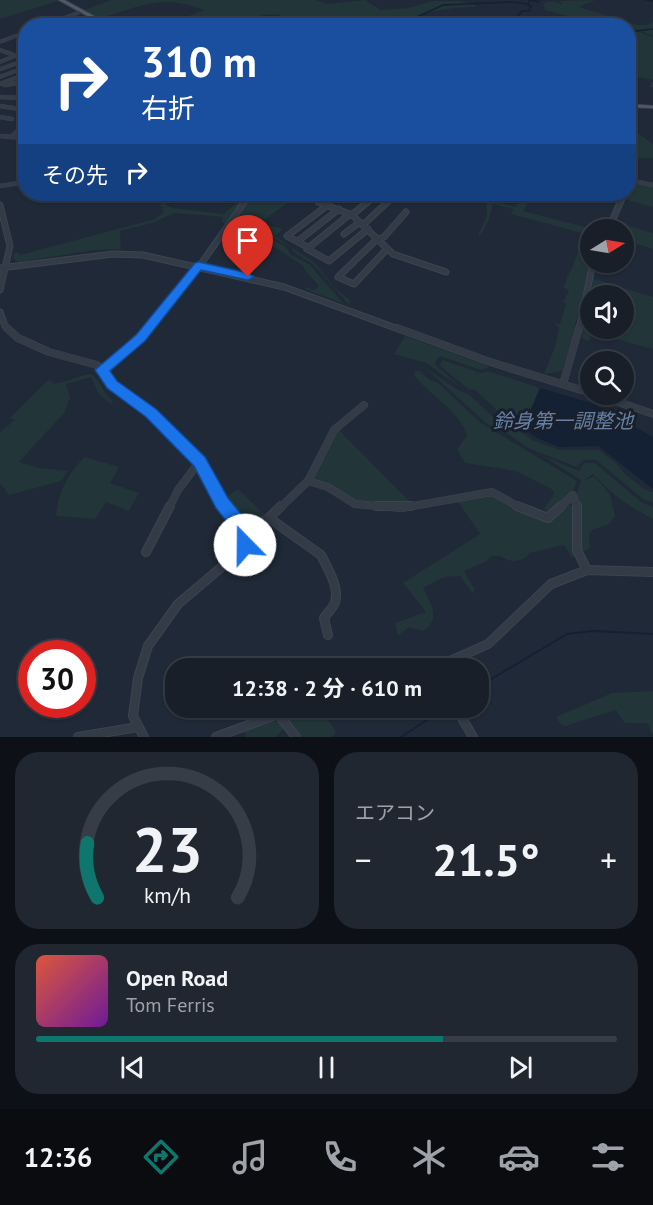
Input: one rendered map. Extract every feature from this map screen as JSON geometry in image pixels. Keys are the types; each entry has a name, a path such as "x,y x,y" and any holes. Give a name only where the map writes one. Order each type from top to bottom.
{"main road":[{"path":"61,0 93,18"},
{"path":"636,106 653,107"}],"street":[{"path":"64,18 80,12"},
{"path":"0,42 18,35"},
{"path":"0,50 16,56"},
{"path":"1,60 16,56"},
{"path":"1,60 14,64"},
{"path":"0,69 18,62"},
{"path":"0,77 18,70"},
{"path":"0,84 18,77"},
{"path":"0,84 18,83"},
{"path":"0,97 18,96"},
{"path":"0,105 18,108"},
{"path":"0,117 12,119"},
{"path":"11,137 18,130"},
{"path":"0,136 18,137"},
{"path":"636,182 653,185"},
{"path":"0,186 18,183"},
{"path":"102,370 141,338 199,266 245,201"},
{"path":"319,201 351,215 394,254 446,272"},
{"path":"309,248 368,201"},
{"path":"328,205 287,236 329,261 389,201"},
{"path":"613,219 621,201"},
{"path":"0,205 9,240 0,290"},
{"path":"298,241 339,209"},
{"path":"387,249 354,285 338,277 377,239 384,237 406,213"},
{"path":"344,234 364,225"},
{"path":"3,268 113,254 143,255 199,266 284,287 487,361 580,390"},
{"path":"562,384 581,323 591,273"},
{"path":"0,312 3,328 24,341 55,354 93,363 102,370 117,389 151,413 200,461 222,503 245,531 247,541 243,548 193,589 164,620 146,646 132,716 144,737"},
{"path":"245,531 270,518 308,481 334,430 364,405"},
{"path":"626,405 653,414"},
{"path":"146,552 178,490 200,461"},
{"path":"308,481 328,487 355,504 368,506 402,508 492,492 516,506 548,518 573,495 577,507 577,550 587,570"},
{"path":"270,518 321,555 326,565 334,582 336,601 324,618 328,635"},
{"path":"457,658 488,644 551,584 587,570 653,572"},
{"path":"216,737 267,718"},
{"path":"281,718 296,737"},
{"path":"462,718 473,737"},
{"path":"78,737 138,727"}],"green space":[{"path":"0,0 58,0 58,1 0,19"},
{"path":"111,0 316,0 327,4 365,0 381,10 408,8 433,1 460,1 476,5 475,7 440,10 416,18 321,18 311,16 274,18 281,15 274,14 255,18 184,18 204,10 173,2 143,5 102,18 82,11"},
{"path":"595,0 579,7 614,18 575,18 545,10 544,3 553,1 563,5 560,1"},
{"path":"653,22 653,36 636,29 636,25 647,25"},
{"path":"636,31 653,37 653,80 636,76"},
{"path":"636,134 653,144 653,158 636,159"},
{"path":"636,183 653,186 653,207 630,201 636,201"},
{"path":"164,201 167,206 172,208 224,214 241,201 225,224 222,222 223,217 175,213 152,223 120,231 121,249 95,250 19,262 13,259 14,253 18,252 20,255 155,219 164,212 162,210 164,208 160,206"},
{"path":"250,201 290,201 260,223 283,229 275,236 315,263 335,288 351,301 349,305 313,264 293,252 292,248 272,237 244,231 248,224 232,225"},
{"path":"486,201 515,207 519,201 529,201 523,211 580,226 580,232 511,214 513,209 493,204 488,222 480,236 478,235 487,216"},
{"path":"244,226 241,233 276,241 290,254 310,265 344,304 305,289 306,287 314,290 319,286 304,266 277,248 258,241 259,238 223,239 231,227"},
{"path":"634,228 653,233 653,249 634,243"},
{"path":"580,248 580,273 586,273 584,285 580,285 580,305 572,337 562,371 544,374 556,344 559,327 555,325 560,324 566,304 563,302 569,290 563,288"},
{"path":"591,278 614,285 590,285"},
{"path":"634,291 653,297 653,349 616,339 634,339"},
{"path":"405,336 490,367 481,370 440,356 434,364 463,389 426,363 394,354"},
{"path":"443,360 481,373 488,371 540,388 525,423 499,412 475,390 468,389 439,365"},
{"path":"423,366 456,389 470,395 492,416 515,427 532,440 559,450 598,450 615,462 625,474 644,489 653,492 653,503 643,499 596,460 583,460 577,467 528,448 510,435 486,423"},
{"path":"415,371 420,371 428,379 438,383 481,423 577,481 572,494 547,513 544,508 554,492 550,488 516,471 465,463 457,449 467,435 463,426 458,418 414,375"},
{"path":"91,374 113,401 111,404 99,394 91,377 66,384 70,398 64,413 19,462 39,468 68,471 61,481 9,495 0,483 0,432 15,420 10,418 46,382 53,380 51,383 60,383"},
{"path":"337,428 413,505 356,503 313,480 314,470"},
{"path":"543,456 579,471 584,463 595,463 641,502 653,507 653,519 621,500 593,474 583,481 594,476 610,494 615,516 609,524 592,530 589,535 590,548 585,551 580,549 576,496 581,480"},
{"path":"84,457 119,467 110,483 139,493 129,511 106,502 95,519 56,516 65,484"},
{"path":"238,489 267,517 245,527 224,498"},
{"path":"490,494 544,518 568,504 573,507 577,556 572,558 564,545 529,553 527,557 517,561 510,561 501,556 491,556 487,561 464,571 475,590 472,593 460,576 444,577 423,588 433,611 429,627 423,631 409,627 398,636 395,623 426,612 403,583 480,534 458,502"},
{"path":"653,691 653,735 647,723 625,723 616,710 565,726 560,724 556,717 612,693"},
{"path":"289,718 327,718 336,732 332,737 302,737"},
{"path":"274,721 285,727 276,737 246,737 244,731"}],"water":[{"name":"鈴身第一調整池","path":"540,388 580,400 580,405 596,405 653,437 653,489 598,446 559,447 535,437 523,428"}],"waterway":[{"path":"415,18 443,5 512,2 528,4 530,0 538,2 540,0"},
{"path":"645,0 653,1"},
{"path":"516,18 522,11 529,11 531,6 528,5"},
{"path":"636,31 653,29"},
{"path":"489,680 567,634 593,631 653,634"},
{"path":"401,737 430,718"}],"route":[{"path":"245,545 247,541 245,531 222,503 200,461 151,413 112,385 102,370 141,338 199,266 248,277"}]}
